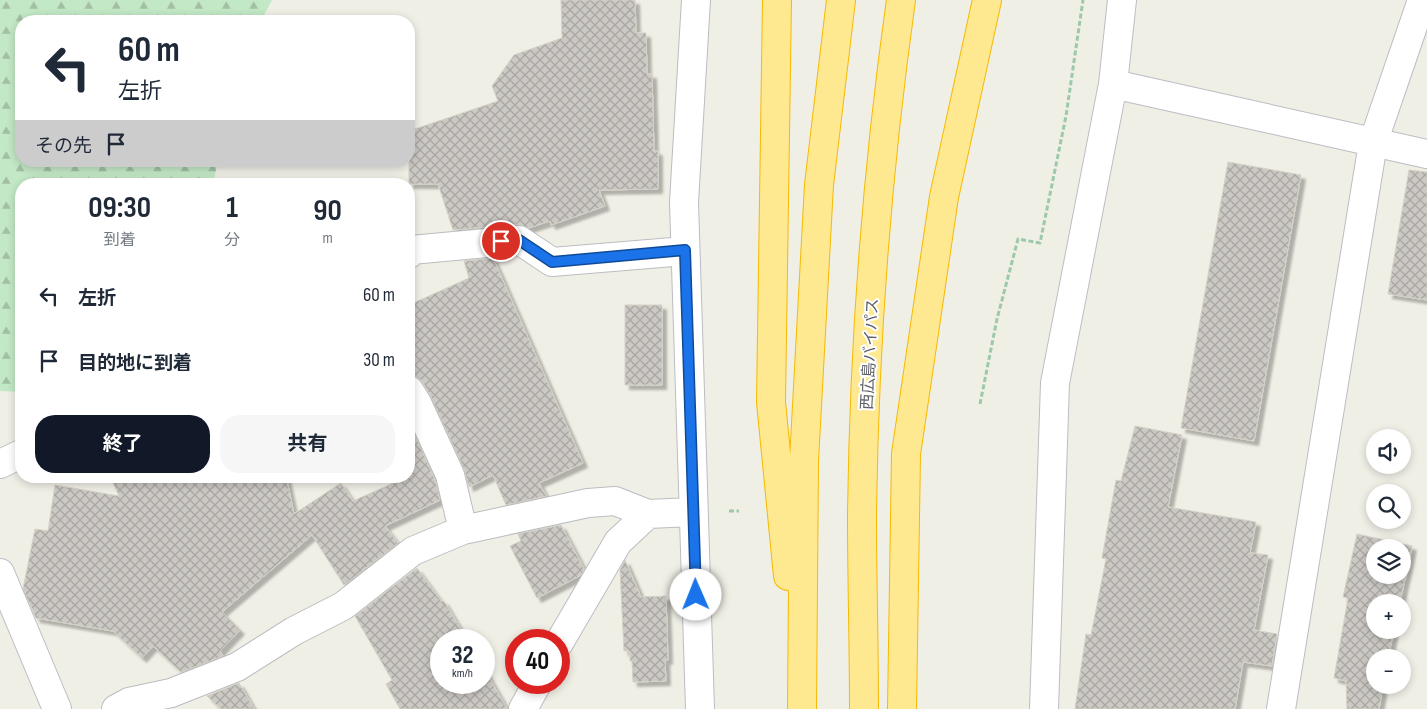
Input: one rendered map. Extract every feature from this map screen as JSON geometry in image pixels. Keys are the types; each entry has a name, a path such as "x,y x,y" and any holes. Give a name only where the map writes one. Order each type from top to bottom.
{"highway":[{"path":"777,0 771,402 801,709"},
{"path":"801,709 804,461 818,185 841,0"},
{"name":"西広島バイパス","path":"864,709 862,516 868,342 886,106 901,0"},
{"path":"902,709 906,454 944,197 987,0"}],"street":[{"path":"696,0 686,155 685,250 700,709"},
{"path":"1044,709 1055,383 1113,84 1122,0"},
{"path":"1278,708 1373,143 1422,0"},
{"path":"1113,84 1427,154"},
{"path":"415,250 519,240 552,262 685,250"},
{"path":"415,400 450,475 463,530"},
{"path":"0,464 15,457"},
{"path":"116,709 128,702 154,698 237,667 294,632 343,606 413,550 463,530 588,503 615,501 648,514 693,512"},
{"path":"567,629 618,542 648,514"},
{"path":"0,573 57,709"},
{"path":"523,709 531,694"}],"path":[{"path":"980,404 997,318 1018,239 1040,244 1066,116 1083,0"}],"green space":[{"path":"0,0 272,0 264,15 15,15 15,167 217,167 214,178 15,178 15,392 0,391"}],"building":[{"path":"561,0 635,0 636,33 646,33 647,74 652,74 654,151 658,151 658,189 599,190 605,206 551,225 550,221 529,228 518,224 453,230 438,184 415,184 415,178 409,178 409,167 415,167 415,129 498,101 492,86 514,55 562,38"},
{"path":"1228,162 1301,175 1254,441 1181,428"},
{"path":"1409,170 1427,172 1427,300 1388,294"},
{"path":"493,258 583,463 539,483 546,496 506,505 493,475 469,487 464,469 430,395 422,381 415,376 415,302 469,278 464,261"},
{"path":"625,305 662,305 662,385 625,385"},
{"path":"1135,426 1182,435 1168,507 1256,522 1250,553 1268,555 1254,630 1277,634 1272,666 1243,662 1235,709 1075,709 1086,634 1091,635 1106,559 1102,558 1116,480 1121,481"},
{"path":"415,435 435,480 440,500 385,526 398,543 344,585 312,535 222,612 240,630 220,651 223,656 181,672 153,646 142,658 113,631 36,618 23,589 35,529 48,531 55,485 119,496 113,483 287,483 294,514 341,483 353,501 393,483 415,483"},
{"path":"561,525 584,569 581,575 537,598 510,546 521,541 518,534"},
{"path":"1357,534 1380,539 1366,539 1366,584 1404,584 1402,594 1366,594 1366,639 1392,639 1390,649 1366,649 1366,694 1382,694 1379,709 1347,709 1346,681 1334,678 1348,598 1343,597"},
{"path":"625,560 641,597 666,596 668,660 665,660 666,681 633,682 630,651 624,651 620,570"},
{"path":"417,568 441,601 444,601 461,629 430,629 430,694 495,694 495,688 507,709 400,709 386,684 392,680 355,616"},
{"path":"239,683 254,709 221,709 207,696"}],"route":[{"path":"501,241 519,240 552,262 685,250 696,595"}]}
